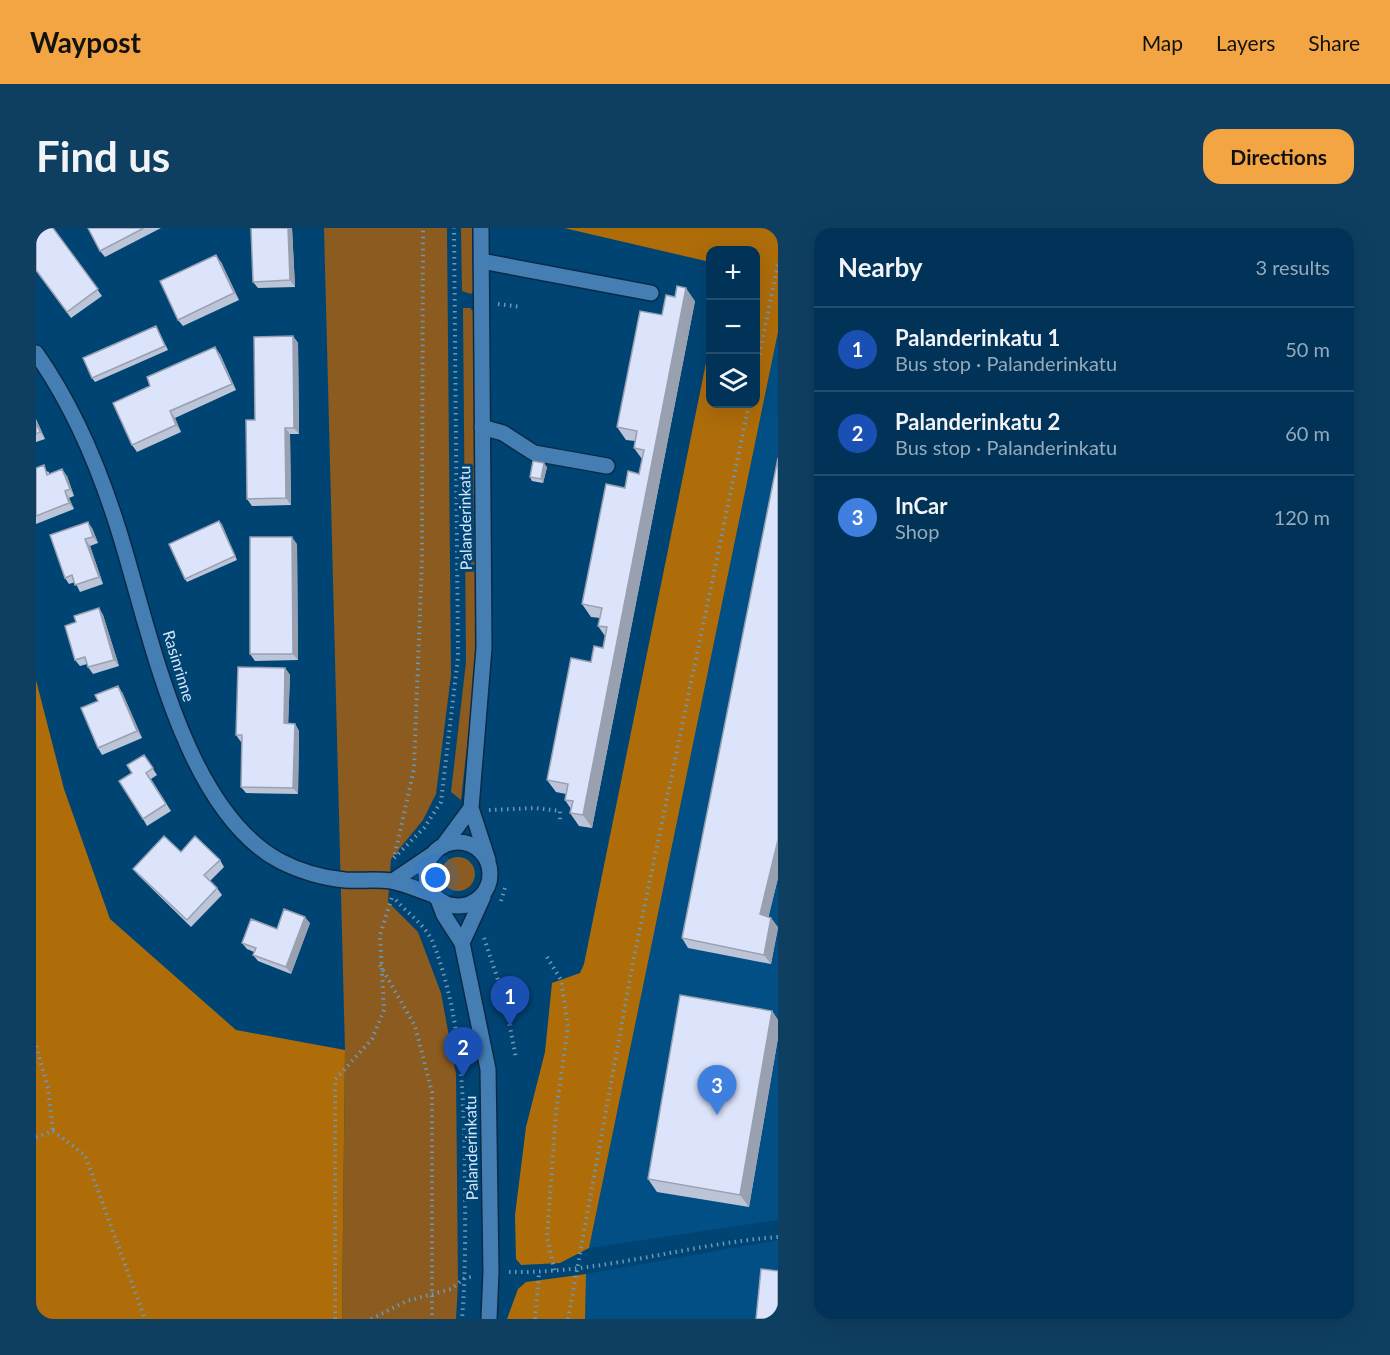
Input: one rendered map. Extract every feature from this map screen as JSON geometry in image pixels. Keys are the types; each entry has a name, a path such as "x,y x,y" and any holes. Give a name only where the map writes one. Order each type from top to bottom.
{"street":[{"name":"Palanderinkatu","path":"481,228 484,648 471,808 488,860"},
{"path":"481,261 651,293"},
{"name":"Rasinrinne","path":"36,352 84,436 117,523 170,705 205,778 236,824 280,861 306,871 436,897"},
{"path":"482,427 503,433 534,453 607,466"},
{"path":"471,808 438,850 426,870 426,879 436,897 458,906 478,900 485,892"},
{"path":"393,889 438,850 452,842 473,845 488,860 490,871 485,892 462,943"},
{"name":"Palanderinkatu","path":"436,897 444,915 462,943 488,1069 491,1272 489,1319"}],"path":[{"path":"335,1319 335,1080 372,1039 384,1010 380,935 393,889 391,863 395,855 414,769 422,559 423,228"},
{"path":"395,855 424,828 441,802 458,657 453,228"},
{"path":"760,354 778,263"},
{"path":"568,1319 634,957 748,408"},
{"path":"441,802 484,811 535,808 561,811 560,821"},
{"path":"393,889 434,943 457,1030 464,1103 465,1278 462,1319"},
{"path":"484,937 505,1000 516,1058"},
{"path":"547,957 561,980 568,1027 556,1112 547,1237 555,1272"},
{"path":"380,964 415,1026 432,1092 432,1319"},
{"path":"36,1046 48,1088 53,1131 85,1155 145,1319"},
{"path":"36,1137 53,1131"},
{"path":"371,1319 407,1301 451,1289 465,1278 491,1272 575,1271 742,1240 778,1237"},
{"path":"535,1319 539,1273"}],"shaded area":[{"path":"324,228 447,228 451,675 436,794 423,820 391,859 388,902 418,932 441,993 456,1074 458,1283 456,1319 342,1319 345,1050"},
{"path":"461,228 472,228 473,291 471,294 462,291"},
{"path":"564,228 778,228 778,332 589,1248 560,1263 521,1265 516,1259 515,1215 526,1127 545,1052 552,983 580,973 584,964 706,363 706,408 760,408 760,246 706,246 706,261"},
{"path":"463,308 470,308 473,311 476,666 461,800 451,792 466,662"},
{"path":"778,332 778,1220 589,1248"},
{"path":"36,680 64,789 110,919 236,1030 345,1050 342,1319 36,1319"},
{"path":"458,857 470,862 475,874 470,886 458,891 446,886 441,874 446,862"},
{"path":"778,1240 778,1319 585,1319 586,1274"},
{"path":"586,1274 585,1319 507,1319 518,1289 526,1282"}],"building":[{"path":"53,228 98,289 67,312 36,270 36,229"},
{"path":"88,228 144,228 100,251"},
{"path":"251,228 288,228 290,280 253,282"},
{"path":"216,255 234,293 178,320 160,281"},
{"path":"677,286 686,288 583,815 570,813 573,801 565,800 568,784 547,780 571,658 591,662 594,646 603,648 607,627 598,626 602,608 582,604 606,484 625,488 628,471 639,474 644,450 634,448 637,431 617,427 640,311 662,315 666,295 675,297"},
{"path":"156,326 165,346 92,378 83,358"},
{"path":"293,336 294,428 285,428 286,498 247,499 246,420 255,420 254,337"},
{"path":"215,347 232,384 170,411 176,425 132,445 113,403 150,386 147,377"},
{"path":"778,458 778,840 760,914 771,918 764,955 682,938"},
{"path":"533,461 544,463 541,479 530,477"},
{"path":"44,465 47,475 62,469 70,489 65,491 69,503 36,516 36,468"},
{"path":"219,521 235,556 185,579 169,544"},
{"path":"88,522 93,537 85,539 99,577 75,585 72,575 65,578 50,535"},
{"path":"250,537 292,537 293,654 250,654"},
{"path":"99,608 114,660 88,667 85,657 75,660 65,626 76,622 74,616"},
{"path":"238,667 285,668 284,723 295,724 293,788 241,787 242,735 236,735"},
{"path":"118,686 137,731 98,748 81,708 98,701 95,695"},
{"path":"144,755 153,768 146,773 166,804 143,819 119,781 132,773 127,765"},
{"path":"164,836 181,852 195,836 220,860 204,875 217,888 187,920 133,869"},
{"path":"284,909 305,917 286,967 253,955 256,948 242,943 251,919 277,929"},
{"path":"680,995 772,1011 740,1195 648,1179"},
{"path":"761,1269 778,1271 778,1319 756,1319"}],"place":[{"name":"Palanderinkatu 1","path":"510,1026"},
{"name":"Palanderinkatu 2","path":"463,1077"},
{"name":"InCar","path":"717,1115"}]}
